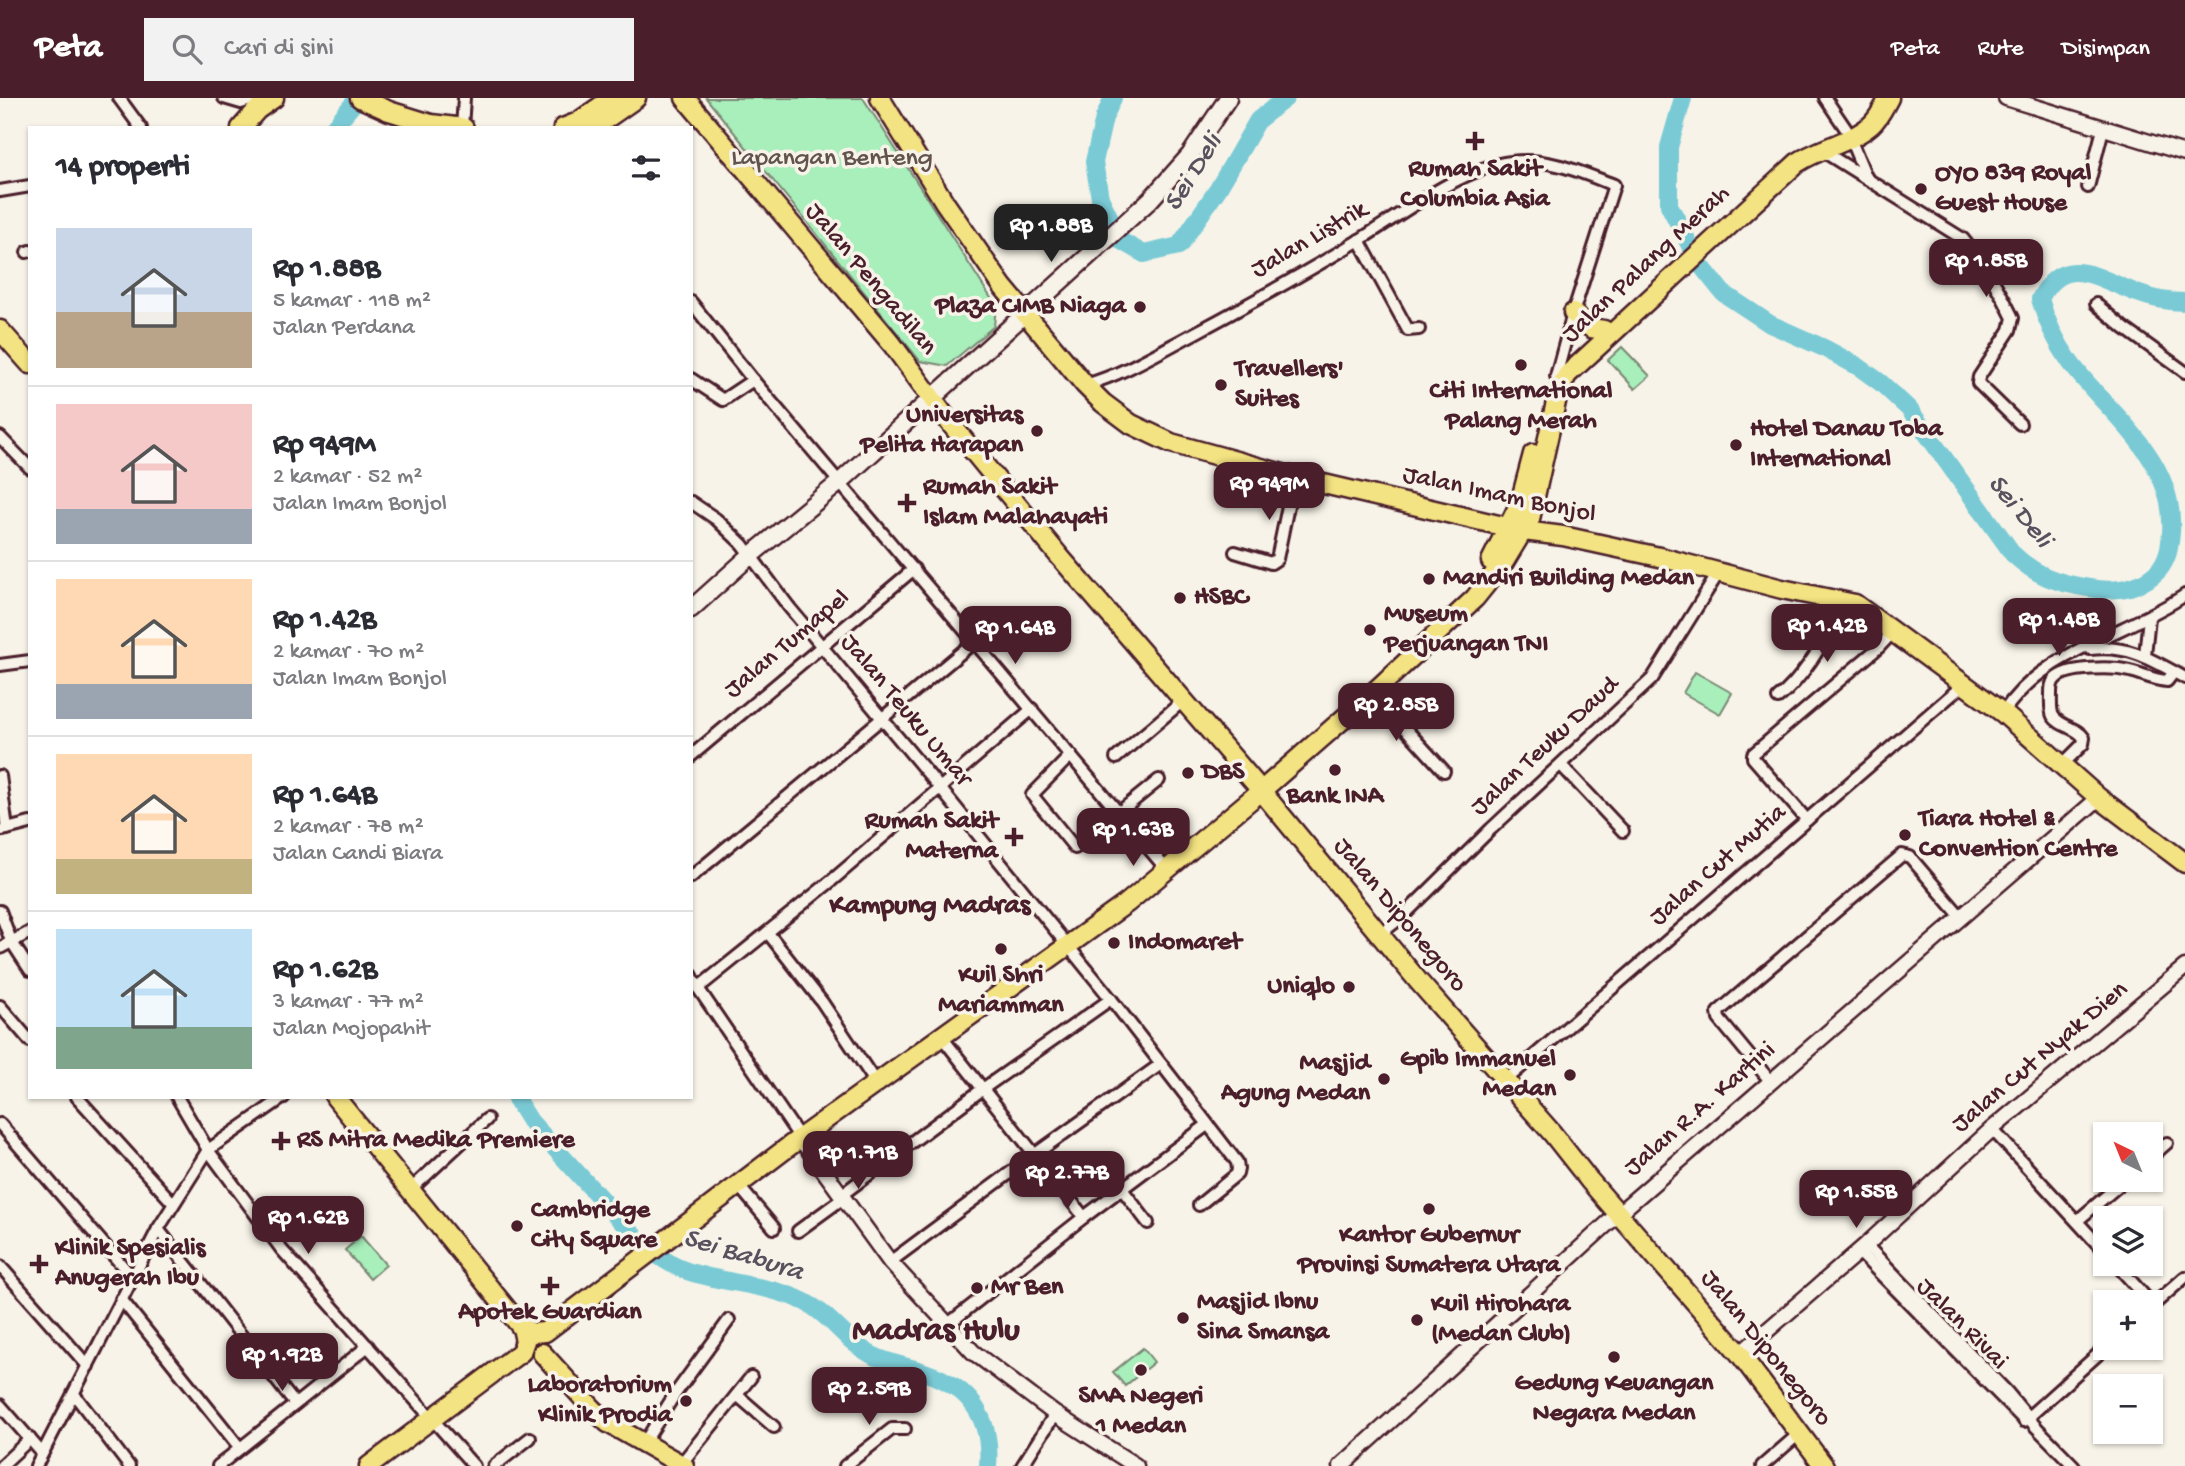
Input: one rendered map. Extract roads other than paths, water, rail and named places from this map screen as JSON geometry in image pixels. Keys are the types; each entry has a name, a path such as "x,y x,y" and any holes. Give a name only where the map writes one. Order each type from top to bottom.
{"main road":[{"path":"244,123 274,98"},
{"path":"360,98 388,111 434,126"},
{"path":"568,126 612,98"},
{"path":"596,126 636,98"},
{"name":"Jalan Pengadilan","path":"685,98 892,344 933,400"},
{"name":"Jalan Imam Bonjol","path":"880,98 1003,288 1085,385 1131,424 1164,441 1294,477 1854,604 2003,713 2099,798 2185,863"},
{"path":"693,607 933,400 1024,313 1150,200 1190,155 1228,98"},
{"name":"Jalan Palang Merah","path":"1517,529 1520,503 1549,388 1556,376 1604,330 1797,163 1848,134 1879,98"},
{"name":"Jalan Palang Merah","path":"1723,225 1797,151 1870,126 1889,98"},
{"name":"Jalan Palang Merah","path":"1517,529 1535,500 1558,393 1567,374 1665,278"},
{"path":"1573,313 1591,328 1604,330"},
{"path":"0,330 28,362"},
{"name":"Jalan Diponegoro","path":"933,400 1060,557 1740,1354 1824,1466"},
{"path":"1535,500 1548,527 1563,536"},
{"path":"337,1099 522,1328 533,1333 545,1332 800,1138 1141,892 1165,867 1318,729 1385,674 1467,591 1517,529"},
{"path":"1257,786 1373,693 1385,674"},
{"path":"369,1466 521,1352 525,1341 522,1328"},
{"path":"545,1332 541,1343 542,1353 601,1416 675,1462"},
{"path":"521,1352 542,1353"}],"street":[{"path":"118,98 139,126"},
{"path":"229,100 250,102 257,98"},
{"path":"463,126 464,98"},
{"path":"1825,98 1848,134 1867,179"},
{"path":"2006,98 2185,153"},
{"path":"229,100 244,123"},
{"path":"2088,187 2103,130"},
{"path":"1820,150 1963,239 1989,274 2005,300 2013,321 1978,383 2020,425"},
{"name":"Jalan Listrik","path":"1085,385 1120,373 1359,240 1436,192 1485,167 1513,161 1562,165 1614,185 1556,376"},
{"path":"0,191 28,186"},
{"path":"1359,240 1408,330 1419,329"},
{"path":"693,304 1165,867"},
{"path":"2096,304 2185,372"},
{"path":"693,380 723,400 754,380"},
{"path":"0,437 28,466"},
{"path":"1235,552 1271,563 1275,561 1294,477"},
{"name":"Jalan Teuku Umar","path":"693,504 727,529 751,555 821,646 1111,999 1237,1162 1237,1174 1199,1205"},
{"name":"Jalan Tumapel","path":"693,754 914,569"},
{"name":"Jalan Teuku Daud","path":"1380,934 1403,916 1491,829 1652,679 1719,572"},
{"path":"2003,713 2012,698 2031,680 2080,650 2149,617 2185,595"},
{"path":"1778,698 1791,686 1823,644 1846,603"},
{"path":"2145,655 2149,617"},
{"path":"1807,820 1753,758 1753,754 1878,648 1892,633"},
{"path":"693,875 974,642"},
{"path":"2080,650 2104,647 2145,655 2185,678"},
{"path":"0,665 28,661"},
{"path":"2061,766 2082,744 2084,738 2081,733 2054,718 2051,686 2056,678 2064,673 2105,667 2131,671 2155,681 2167,681 2174,672"},
{"name":"Jalan Cut Mutia","path":"1505,1080 1963,685"},
{"path":"1373,693 1444,772"},
{"path":"1116,758 1184,700"},
{"path":"698,988 768,933 1031,709"},
{"path":"1071,755 1032,794 1073,847 1079,846 1159,780"},
{"path":"1561,765 1623,831"},
{"path":"0,775 3,830 28,824"},
{"name":"Jalan R.A. Kartini","path":"1341,1466 1619,1213 2099,798"},
{"path":"1771,1082 1719,1019 1718,1012 1728,1003 1902,856 1910,857 1962,918"},
{"path":"0,911 11,942 28,967"},
{"path":"0,948 28,933"},
{"path":"768,933 822,1002 876,1083"},
{"name":"Jalan Cut Nyak Dien","path":"1740,1354 1862,1248 1992,1129 2185,967"},
{"path":"693,978 841,1198 890,1262 973,1352 1128,1464"},
{"path":"798,1231 984,1088 1111,999"},
{"path":"0,1006 28,1039"},
{"path":"941,1036 1084,1217"},
{"path":"890,1262 1034,1154 1161,1064"},
{"path":"82,1099 173,1203"},
{"path":"178,1099 208,1150 282,1250 474,1466"},
{"path":"36,1466 158,1229 208,1150 281,1099"},
{"path":"409,1191 487,1119"},
{"path":"0,1124 132,1277"},
{"path":"947,1325 1207,1125"},
{"path":"1992,1129 2093,1239"},
{"path":"2163,1146 2167,1143"},
{"path":"738,1185 774,1228"},
{"path":"1122,1189 1148,1223"},
{"path":"2077,1221 2111,1192"},
{"path":"158,1229 295,1404"},
{"name":"Jalan Rivai","path":"1862,1248 2074,1466"},
{"path":"0,1266 88,1366"},
{"path":"2126,1276 2139,1290"},
{"path":"2163,1294 2185,1277"},
{"path":"121,1299 240,1448"},
{"path":"644,1443 675,1394 729,1320"},
{"path":"218,1466 368,1346"},
{"path":"2029,1421 2093,1360"},
{"path":"675,1462 751,1377"},
{"path":"74,1394 129,1466"},
{"path":"737,1395 774,1427"},
{"path":"0,1405 42,1453"},
{"path":"1022,1466 1055,1413"},
{"path":"845,1466 892,1429 905,1429"},
{"path":"1762,1466 1801,1432"},
{"path":"494,1466 530,1438"},
{"path":"1,1466 30,1439"}],"waterway":[{"name":"Sei Babura","path":"335,126 358,98"},
{"name":"Sei Deli","path":"1113,98 1104,118 1094,162 1100,198 1121,241 1144,254 1179,246 1218,189 1258,120 1286,98"},
{"name":"Sei Deli","path":"1683,98 1669,147 1669,205 1699,263 1723,293 1770,324 1824,348 1859,367 1881,383 1909,409 2013,554 2030,568 2048,577 2067,584 2098,589 2134,586 2158,571 2168,553 2171,532 2170,506 2163,482 2151,459 2070,362 2052,332 2040,299 2050,284 2071,272 2096,276 2149,297 2185,302"},
{"name":"Sei Babura","path":"516,1099 530,1121 642,1244 658,1256 687,1271 776,1291 805,1302 823,1314 863,1350 886,1361 927,1373 956,1387 976,1408 982,1420 988,1449 988,1466"}],"place":[{"name":"Rumah Sakit Columbia Asia","path":"1475,141"},
{"name":"OYO 839 Royal Guest House","path":"1921,189"},
{"name":"Plaza CIMB Niaga","path":"1140,307"},
{"name":"Citi International Palang Merah","path":"1521,365"},
{"name":"Travellers' Suites","path":"1221,385"},
{"name":"Universitas Pelita Harapan","path":"1037,431"},
{"name":"Hotel Danau Toba International","path":"1736,445"},
{"name":"Rumah Sakit Islam Malahayati","path":"907,503"},
{"name":"Mandiri Building Medan","path":"1429,579"},
{"name":"HSBC","path":"1180,598"},
{"name":"Museum Perjuangan TNI","path":"1370,630"},
{"name":"Bank INA","path":"1335,770"},
{"name":"DBS","path":"1188,773"},
{"name":"Tiara Hotel & Convention Centre","path":"1905,835"},
{"name":"Rumah Sakit Materna","path":"1014,837"},
{"name":"Indomaret","path":"1114,943"},
{"name":"Kuil Shri Mariamman","path":"1001,949"},
{"name":"Uniqlo","path":"1349,987"},
{"name":"Gpib Immanuel Medan","path":"1570,1075"},
{"name":"Masjid Agung Medan","path":"1384,1079"},
{"name":"RS Mitra Medika Premiere","path":"281,1141"},
{"name":"Kantor Gubernur Provinsi Sumatera Utara","path":"1429,1209"},
{"name":"Cambridge City Square","path":"517,1226"},
{"name":"Klinik Spesialis Anugerah Ibu","path":"39,1264"},
{"name":"Apotek Guardian","path":"550,1286"},
{"name":"Mr Ben","path":"977,1288"},
{"name":"Masjid Ibnu Sina Smansa","path":"1183,1318"},
{"name":"Kuil Hirohara (Medan Club)","path":"1417,1320"},
{"name":"Gedung Keuangan Negara Medan","path":"1614,1357"},
{"name":"SMA Negeri 1 Medan","path":"1141,1370"},
{"name":"Laboratorium Klinik Prodia","path":"686,1401"}],"district":[{"name":"Kampung Madras","path":"930,906"},
{"name":"Madras Hulu","path":"936,1332"}],"park label":[{"name":"Lapangan Benteng","path":"832,159"}]}
